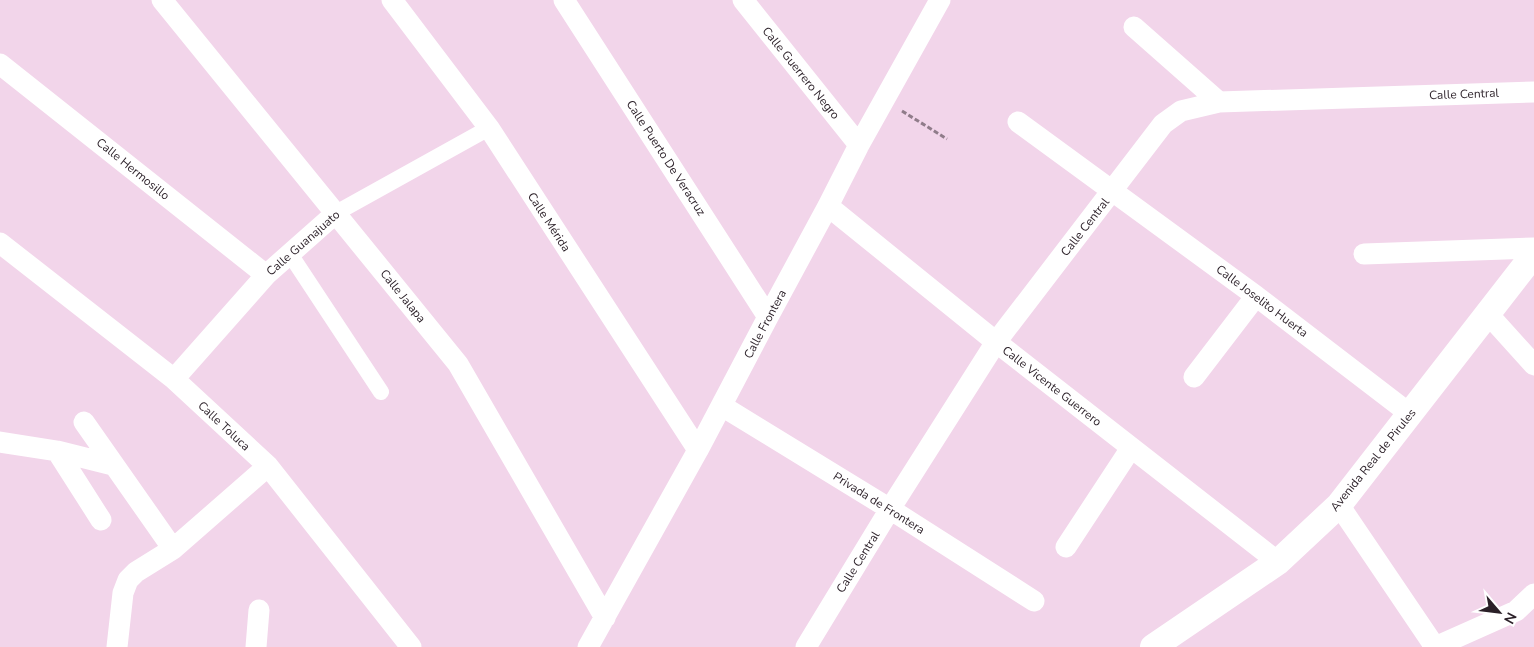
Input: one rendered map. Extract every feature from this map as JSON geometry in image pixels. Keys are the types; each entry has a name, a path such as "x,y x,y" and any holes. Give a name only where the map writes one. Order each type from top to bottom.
{"street":[{"name":"Calle Jalapa","path":"162,0 458,364 604,618"},
{"name":"Calle Mérida","path":"392,0 489,128 698,450"},
{"name":"Calle Puerto De Veracruz","path":"564,0 768,317"},
{"name":"Calle Guerrero Negro","path":"743,0 859,145"},
{"name":"Calle Frontera","path":"588,647 722,406 859,145 940,0"},
{"path":"1134,27 1219,102"},
{"name":"Calle Hermosillo","path":"3,73 266,275"},
{"name":"Calle Central","path":"806,647 890,509 996,342 1163,124 1181,111 1219,102 1534,92"},
{"name":"Calle Joselito Huerta","path":"1018,122 1256,296 1410,414"},
{"name":"Calle Guanajuato","path":"174,379 266,275 336,213 489,128"},
{"name":"Calle Vicente Guerrero","path":"828,206 996,342 1278,562"},
{"name":"Calle Toluca","path":"0,243 174,379 268,466 411,647"},
{"path":"1364,254 1534,248"},
{"path":"290,254 381,392"},
{"name":"Avenida Real de Pirules","path":"1153,647 1278,562 1339,505 1534,254"},
{"path":"1194,377 1256,296"},
{"path":"1488,314 1534,365"},
{"name":"Privada de Frontera","path":"722,406 890,509 1034,601"},
{"path":"84,422 173,549"},
{"path":"0,442 57,451 113,465"},
{"path":"1066,547 1131,448"},
{"path":"57,451 101,520"},
{"path":"117,647 123,593 128,580 136,572 173,549 268,466"},
{"path":"1339,505 1435,647"},
{"path":"1435,647 1516,611 1534,594"},
{"path":"256,647 259,610"},
{"path":"1435,647 1451,647"}],"path":[{"path":"885,100 947,139"}]}
